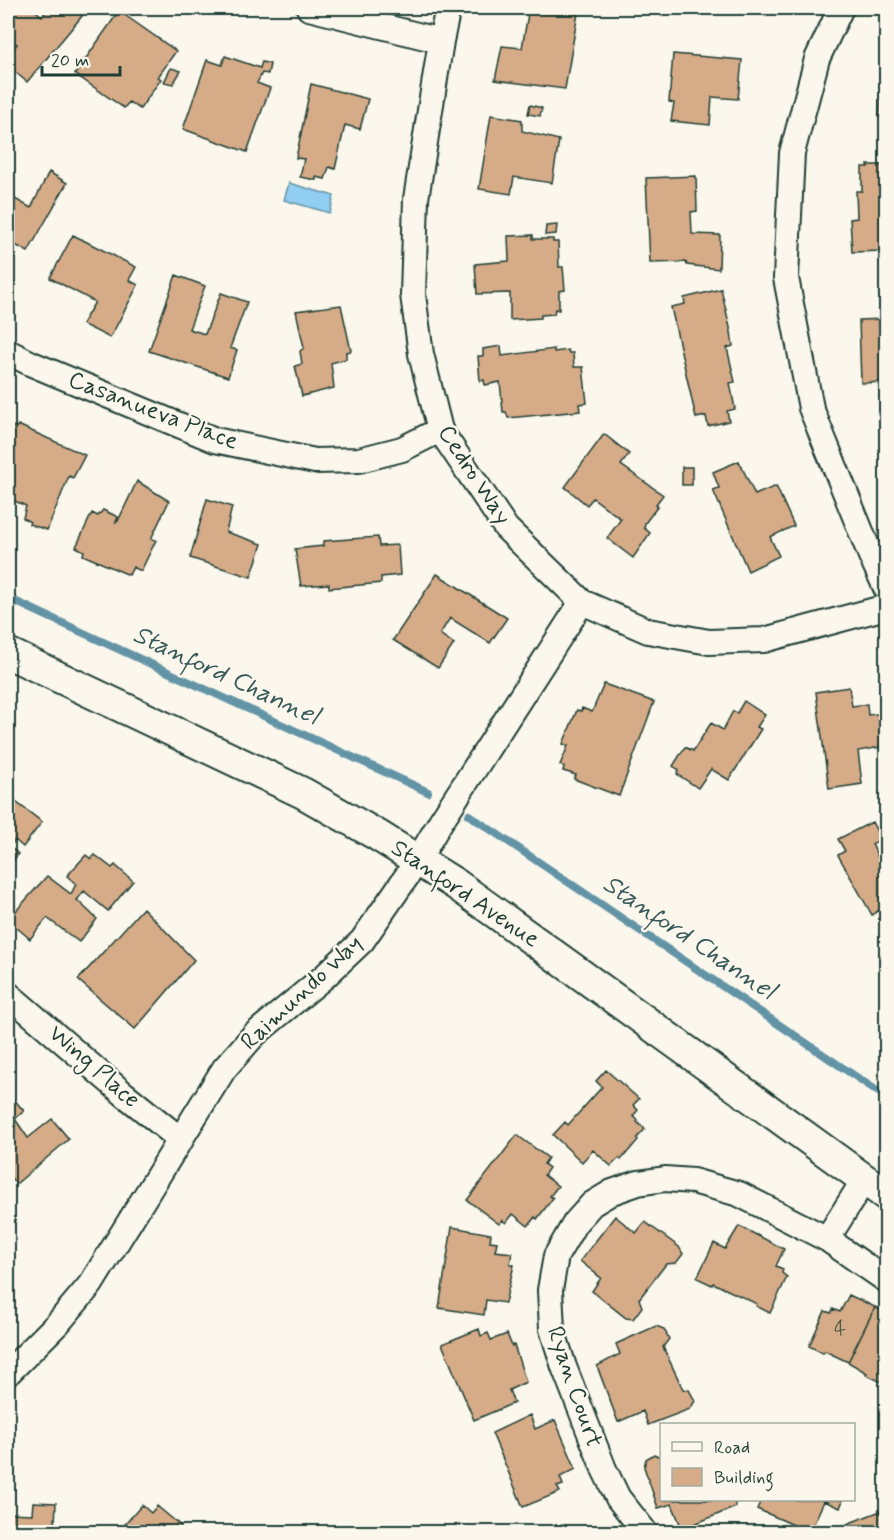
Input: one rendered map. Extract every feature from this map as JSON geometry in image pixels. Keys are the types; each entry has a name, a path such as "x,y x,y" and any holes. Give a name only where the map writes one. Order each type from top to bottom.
{"street":[{"path":"309,8 441,41"},
{"name":"Cedro Way","path":"448,8 416,200 413,295 421,354 440,429 506,528 582,602 648,631 709,642 764,640 886,607"},
{"path":"841,8 817,59 792,153 786,278 811,408 886,588"},
{"name":"Casanueva Place","path":"8,352 215,440 315,461 359,460 402,449 440,429"},
{"name":"Raimundo Way","path":"8,1373 59,1322 91,1284 224,1069 254,1035 324,977 362,940 418,860 447,811 582,602"},
{"name":"Stanford Avenue","path":"8,653 303,793 418,860 589,980 875,1187"},
{"name":"Wing Place","path":"8,994 181,1140"},
{"name":"Ryan Court","path":"645,1533 618,1498 604,1469 564,1367 552,1329 550,1290 556,1256 575,1223 592,1204 612,1192 638,1183 674,1179 693,1181 739,1194 827,1239 886,1280"},
{"path":"827,1239 875,1187"}],"water":[{"path":"289,183 334,196 330,213 284,200"}],"building":[{"path":"9,8 32,8 42,16 49,8 72,8 82,16 27,82 8,66 8,55 17,44 8,37"},
{"path":"529,8 552,8 578,13 565,89 495,80 502,46 522,48"},
{"path":"119,11 176,51 158,77 161,79 140,109 129,102 124,108 75,74"},
{"path":"673,54 742,60 738,99 712,97 710,125 671,121 674,103 669,102"},
{"path":"225,56 260,68 262,62 270,64 268,74 262,73 257,83 270,88 247,152 183,129 207,60 222,65"},
{"path":"886,64 886,119 879,117"},
{"path":"171,68 181,71 173,84 164,82"},
{"path":"311,84 368,99 360,129 345,125 335,169 329,167 325,179 316,177 316,180 300,177 304,159 296,158"},
{"path":"530,105 542,108 540,116 528,114"},
{"path":"491,115 522,120 522,131 559,140 552,183 514,177 511,194 479,189"},
{"path":"886,119 886,136 881,135"},
{"path":"868,165 886,165 886,251 852,252 850,219 857,218 856,191 862,191 862,167 868,167"},
{"path":"49,172 67,183 28,252 8,241 8,195 31,208"},
{"path":"696,176 697,211 691,212 692,234 720,235 719,269 687,265 686,262 650,263 646,178"},
{"path":"557,225 556,234 545,235 546,226"},
{"path":"73,235 136,267 129,280 138,285 110,338 82,324 95,302 50,278"},
{"path":"533,235 533,239 553,239 553,242 558,242 559,267 563,267 565,290 559,291 559,310 555,309 554,314 541,315 541,318 510,320 510,293 477,294 475,264 509,261 508,236"},
{"path":"176,275 205,286 189,329 205,334 221,293 247,302 230,348 237,350 228,377 149,351"},
{"path":"721,289 733,346 727,348 735,382 730,383 735,409 727,411 729,421 708,426 706,416 696,418 671,307 685,304 684,298"},
{"path":"341,305 351,351 346,352 346,359 331,363 334,388 302,396 295,366 302,364 300,351 304,348 296,311"},
{"path":"886,319 886,382 861,383 859,320"},
{"path":"501,346 502,356 554,349 554,352 568,350 569,353 573,353 574,367 583,367 587,403 579,404 580,411 508,418 506,412 503,412 500,382 485,385 484,380 480,381 478,356 483,356 483,349"},
{"path":"18,425 85,455 73,478 69,476 47,530 29,524 30,522 23,518 26,506 8,498 8,440 14,426"},
{"path":"604,434 629,454 621,465 663,495 645,523 644,528 650,533 633,558 607,538 621,519 593,498 587,505 565,487"},
{"path":"739,461 755,495 776,486 794,526 770,537 779,556 748,571 713,490 719,488 713,472"},
{"path":"682,467 692,467 692,485 682,485"},
{"path":"137,481 169,501 151,539 156,540 141,571 133,567 129,575 83,555 84,551 76,547 92,513 98,516 103,510 118,517 116,522 118,521"},
{"path":"207,499 232,507 226,532 262,544 251,577 190,558"},
{"path":"378,537 379,546 398,545 400,575 381,577 381,583 329,588 329,584 301,586 295,549 323,546 323,541"},
{"path":"437,574 507,618 490,643 450,618 440,634 454,644 438,668 393,640"},
{"path":"604,684 654,702 619,796 574,779 576,775 563,771 564,767 560,765 568,746 563,744 577,710 581,711 582,708 592,712"},
{"path":"849,687 852,706 867,704 868,715 886,713 886,746 858,751 862,784 829,789 816,692"},
{"path":"744,701 765,715 757,727 761,729 729,780 711,769 698,788 677,774 679,770 673,766 685,747 693,751 711,723 723,730 733,711 737,713"},
{"path":"8,796 42,822 23,847 15,840 10,847 18,854 8,869"},
{"path":"872,822 881,839 872,844 879,859 886,855 886,865 883,867 884,870 886,869 886,909 883,907 872,915 838,855 845,851 838,839"},
{"path":"86,855 91,859 95,855 112,868 115,865 133,881 108,911 84,891 77,900 97,919 79,942 47,918 30,939 8,920 47,876 71,894 76,884 67,876"},
{"path":"143,908 194,960 135,1029 78,980"},
{"path":"606,1070 639,1099 633,1105 638,1110 633,1116 645,1129 621,1160 619,1158 611,1166 593,1150 582,1162 553,1135 565,1122 568,1125 602,1087 596,1081"},
{"path":"10,1095 24,1111 15,1119 28,1138 52,1119 69,1139 16,1184 8,1174 8,1097"},
{"path":"517,1135 548,1158 544,1164 549,1168 544,1175 558,1186 550,1196 553,1198 537,1219 535,1217 528,1226 513,1214 506,1223 502,1220 499,1224 467,1200"},
{"path":"615,1216 636,1233 645,1222 679,1247 683,1254 676,1263 666,1264 639,1299 642,1307 633,1319 626,1318 592,1291 601,1278 580,1261"},
{"path":"739,1226 784,1249 776,1266 783,1269 782,1273 787,1277 770,1313 756,1306 757,1304 697,1278 714,1243 725,1249"},
{"path":"452,1227 491,1234 490,1241 497,1242 495,1251 512,1253 510,1264 514,1265 505,1303 486,1300 484,1315 439,1308"},
{"path":"849,1295 875,1307 848,1362 809,1346 825,1311 831,1313 833,1309 840,1312"},
{"path":"875,1307 886,1313 884,1341 886,1342 886,1372 882,1382 866,1375 867,1373 848,1362"},
{"path":"656,1326 664,1329 669,1339 663,1347 683,1389 689,1390 695,1401 690,1409 648,1425 643,1411 618,1422 597,1366 620,1354 616,1344"},
{"path":"479,1329 481,1336 488,1333 491,1340 507,1334 512,1346 514,1345 526,1382 509,1390 514,1403 474,1420 442,1344"},
{"path":"530,1415 535,1429 555,1420 576,1469 560,1477 563,1485 557,1487 560,1492 523,1507 492,1433"},
{"path":"654,1454 660,1457 660,1501 734,1501 736,1507 682,1529 672,1504 658,1508 644,1467 646,1459"},
{"path":"761,1501 824,1501 810,1532 757,1509"},
{"path":"824,1501 843,1501 840,1508"},
{"path":"33,1502 56,1503 55,1524 59,1524 59,1532 8,1532 8,1513 32,1514"},
{"path":"142,1505 151,1513 157,1506 181,1526 176,1532 119,1531"},
{"path":"886,1510 886,1532 850,1532 847,1524"}],"waterway":[{"name":"Stanford Channel","path":"8,598 428,792"},
{"name":"Stanford Channel","path":"469,815 886,1097"}]}
